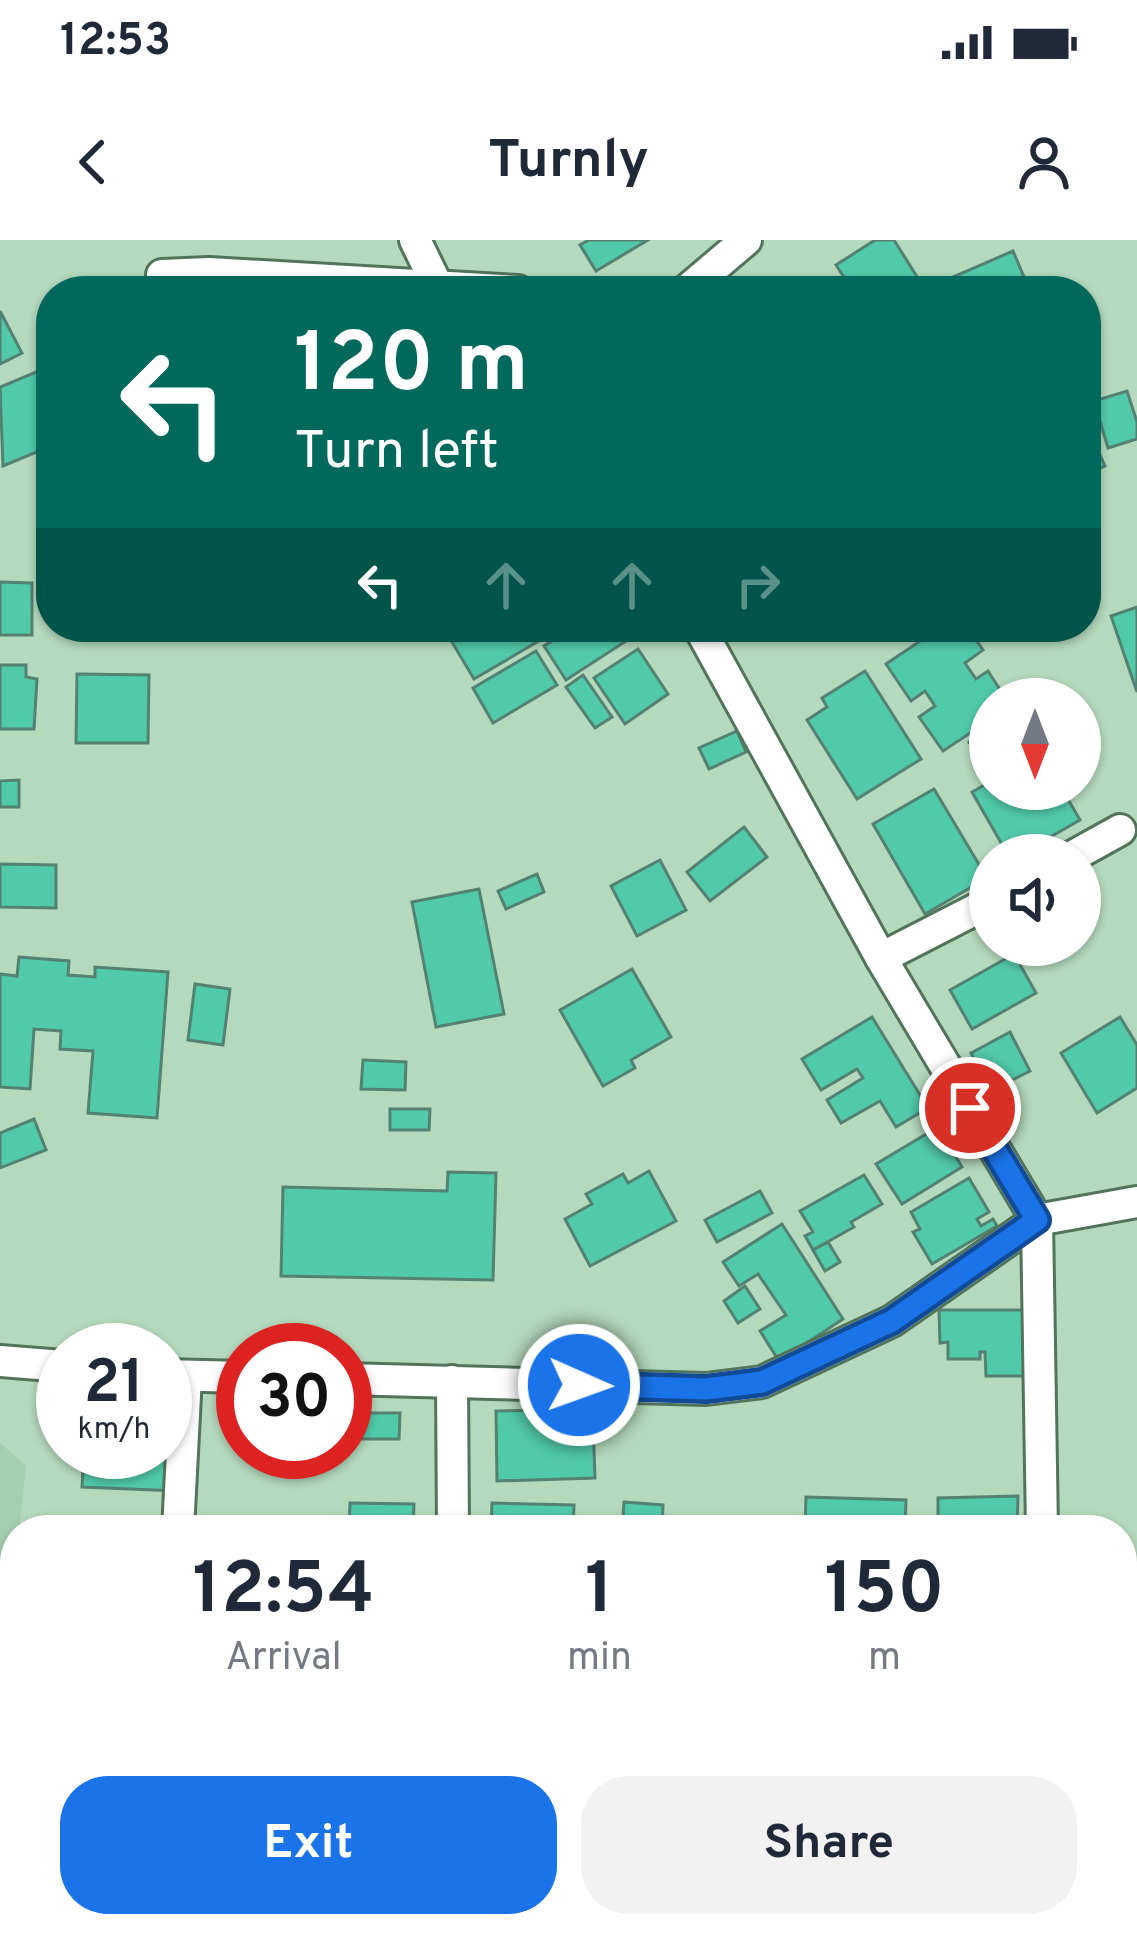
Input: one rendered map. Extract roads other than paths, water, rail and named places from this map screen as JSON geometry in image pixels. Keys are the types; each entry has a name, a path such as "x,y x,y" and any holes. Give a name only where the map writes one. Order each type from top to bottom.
{"street":[{"path":"415,240 433,276"},
{"path":"702,276 746,240"},
{"path":"162,275 266,276"},
{"path":"706,642 881,958 1037,1220 1042,1515"},
{"path":"1101,841 1120,830"},
{"path":"881,958 969,913"},
{"path":"372,1380 706,1389 762,1382 892,1321 1037,1220 1137,1202"},
{"path":"0,1361 36,1364"},
{"path":"452,1381 453,1515"},
{"path":"177,1479 178,1515"}]}
